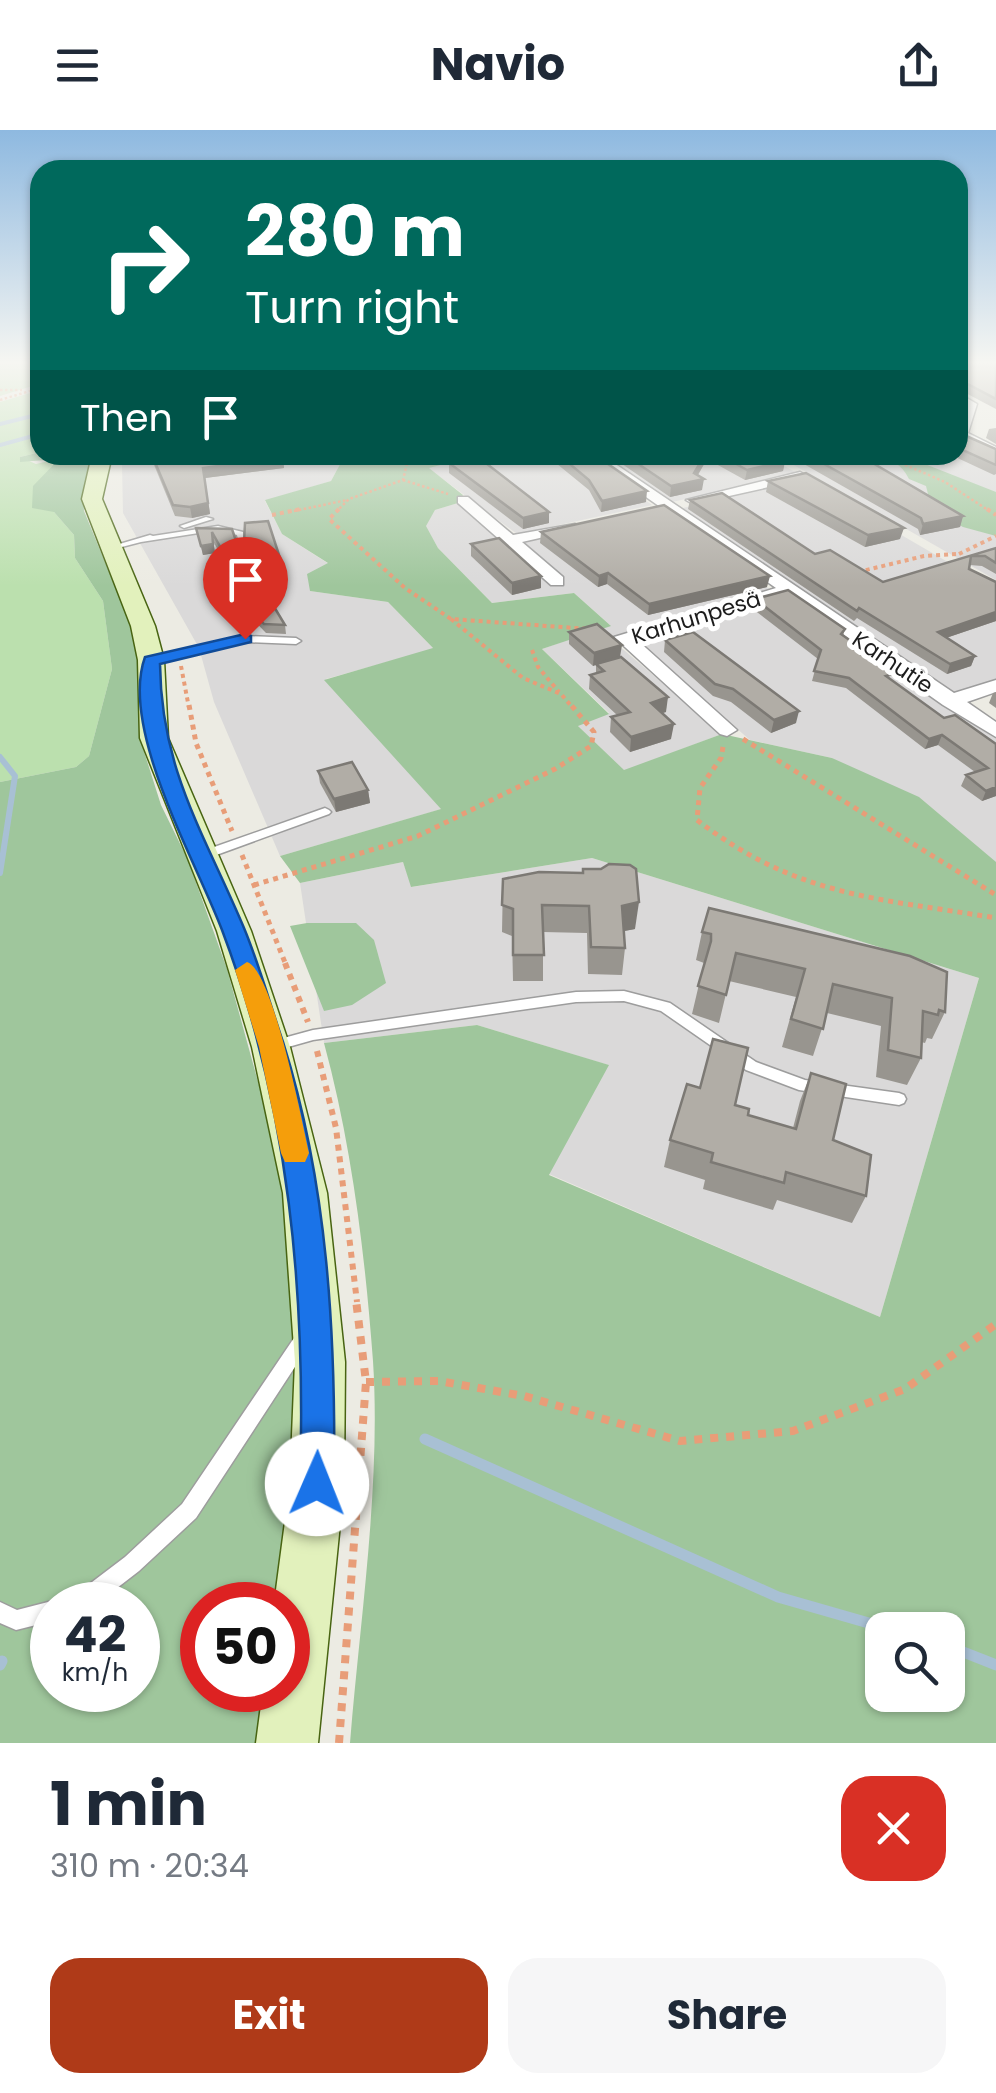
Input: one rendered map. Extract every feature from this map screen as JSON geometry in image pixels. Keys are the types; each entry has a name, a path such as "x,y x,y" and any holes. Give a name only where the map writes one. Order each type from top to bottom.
{"main road":[{"path":"104,465 92,484 92,499 126,544 134,598 151,660 154,738 181,812 204,855 272,1047 304,1194 317,1318 317,1484 287,1743"}],"street":[{"path":"968,438 996,452"},
{"name":"Karhutie","path":"608,465 787,590 870,657 996,731"},
{"path":"640,512 810,477 788,465"},
{"path":"463,500 557,581"},
{"path":"512,540 582,524"},
{"name":"Karhunpesä","path":"623,637 787,590"},
{"name":"Karhunpesä","path":"623,637 727,730"},
{"path":"950,701 996,686"}],"lane":[{"path":"126,544 209,519"},
{"path":"126,544 218,528 240,534 243,545"},
{"path":"151,660 245,639 296,641"},
{"path":"204,855 325,812"},
{"path":"272,1047 313,1035 407,1021 576,997 624,996 665,1007 751,1066 804,1086 899,1098"},
{"path":"108,1582 189,1512 317,1318"},
{"path":"0,1612 16,1620 30,1616"}],"path":[{"path":"403,480 407,465"},
{"path":"905,465 944,482 996,515"},
{"path":"272,514 350,499 403,480 463,500"},
{"path":"350,499 329,519 404,588 451,618 523,678 562,694"},
{"path":"845,576 903,561 958,554 996,536"},
{"path":"958,554 963,562"},
{"path":"895,556 903,561"},
{"path":"451,618 571,624 623,637"},
{"path":"254,886 418,836 555,769 591,746 594,732 538,667 532,650"},
{"path":"996,895 936,862 802,772 727,730 721,758 700,788 697,820 734,852 777,874 836,895 996,918"},
{"path":"366,1382 438,1381 524,1396 680,1441 793,1430 830,1417 904,1389 996,1324"}],"shaded area":[{"path":"968,457 996,457 996,580 794,465 968,465"},
{"path":"122,465 340,465 331,481 265,501 282,534 329,564 310,591 388,602 434,649 326,679 442,809 280,856 214,702 199,648 123,513"},
{"path":"596,465 652,505 517,534 428,468"},
{"path":"617,465 782,465 799,474 672,502"},
{"path":"805,479 996,590 996,680 947,696 683,508"},
{"path":"458,503 505,544 659,512 771,590 611,639 722,734 624,771 577,725 609,713 542,649 610,625 574,593 492,603 438,548 425,525 435,510"},
{"path":"785,597 996,739 996,863 832,758 750,740 636,641"},
{"path":"592,858 979,978 880,1317 549,1174 608,1065 477,1025 324,1043 300,883 403,862 412,887"}],"green space":[{"path":"0,436 30,436 30,454 20,457 30,465 60,465 54,512 74,535 75,558 103,601 112,669 89,756 76,767 0,782"},
{"path":"53,465 91,465 83,491 84,511 137,640 141,742 161,805 188,860 227,969 274,1140 309,1379 280,1582 180,1582 180,1712 262,1712 257,1743 0,1743 0,782 76,767 89,756 112,669 103,601 75,558 74,535 54,512 32,508 33,486"},
{"path":"340,465 440,465 429,468 463,495 458,503 435,510 426,526 438,548 492,603 574,593 611,626 542,649 609,714 578,726 624,770 722,734 832,758 919,797 996,862 996,1743 350,1743 372,1503 375,1408 356,1201 324,1043 477,1025 609,1065 549,1175 880,1317 979,978 592,858 411,887 403,862 300,883 280,856 441,809 324,680 433,648 388,602 310,591 307,574 328,563 282,534 265,500 331,481"},
{"path":"897,465 927,465 996,492 996,536 963,527 932,510 926,486 909,479"},
{"path":"356,923 374,940 386,983 352,1005 324,1011 290,926"}],"building":[{"path":"968,437 996,449 996,465 968,452"},
{"path":"156,465 225,465 203,468 208,503 173,505"},
{"path":"452,465 488,465 549,512 523,518"},
{"path":"571,465 609,465 647,491 602,501 589,480"},
{"path":"640,465 699,465 694,473 704,479 671,486"},
{"path":"738,465 768,465 747,470"},
{"path":"826,465 876,465 963,516 923,524 921,518"},
{"path":"806,473 904,528 868,535 768,481"},
{"path":"722,493 815,554 830,550 883,582 996,548 996,563 985,556 971,556 969,569 996,582 996,612 938,632 975,656 950,664 859,608 857,611 690,500"},
{"path":"664,505 770,576 649,604 608,573 599,576 541,532"},
{"path":"268,521 280,558 232,568 212,532 213,544 201,546 196,528 232,529 236,541 244,542 245,523"},
{"path":"499,538 541,576 512,583 471,544"},
{"path":"253,572 285,625 264,624 226,577"},
{"path":"788,590 845,629 841,634 896,673 886,676 944,718 955,715 996,744 996,787 986,791 966,775 988,768 942,735 929,739 849,678 814,671 821,650 755,599"},
{"path":"597,624 622,645 594,653 569,632"},
{"path":"693,632 799,711 774,720 733,689 715,684 665,640"},
{"path":"621,657 668,697 651,703 674,724 631,737 611,717 630,712 590,675 604,671 596,664"},
{"path":"352,762 368,790 334,799 318,771"},
{"path":"609,864 636,869 639,902 622,906 625,948 591,947 589,906 542,905 544,955 513,955 513,909 502,905 503,879 539,872 583,873 583,869 601,869"},
{"path":"709,908 910,956 947,972 945,1012 939,1010 938,1015 923,1011 921,1058 888,1050 892,998 833,984 823,1029 791,1019 805,969 736,953 726,995 698,986 711,941 711,934 702,932"},
{"path":"713,1039 748,1048 735,1105 749,1109 748,1115 796,1129 811,1073 846,1084 833,1140 871,1155 866,1196 786,1172 784,1183 711,1162 713,1153 670,1140 687,1084 700,1088"}],"waterway":[{"path":"0,445 30,437"},
{"path":"0,757 15,776 0,873"},
{"path":"425,1439 778,1597 865,1622"},
{"path":"965,1653 996,1665"},
{"path":"0,1665 2,1661"}],"slow traffic":[{"path":"247,970 272,1047 295,1153"}],"route":[{"path":"245,639 151,660 151,709 162,766 234,931 272,1047 304,1194 320,1362 317,1484"}]}
